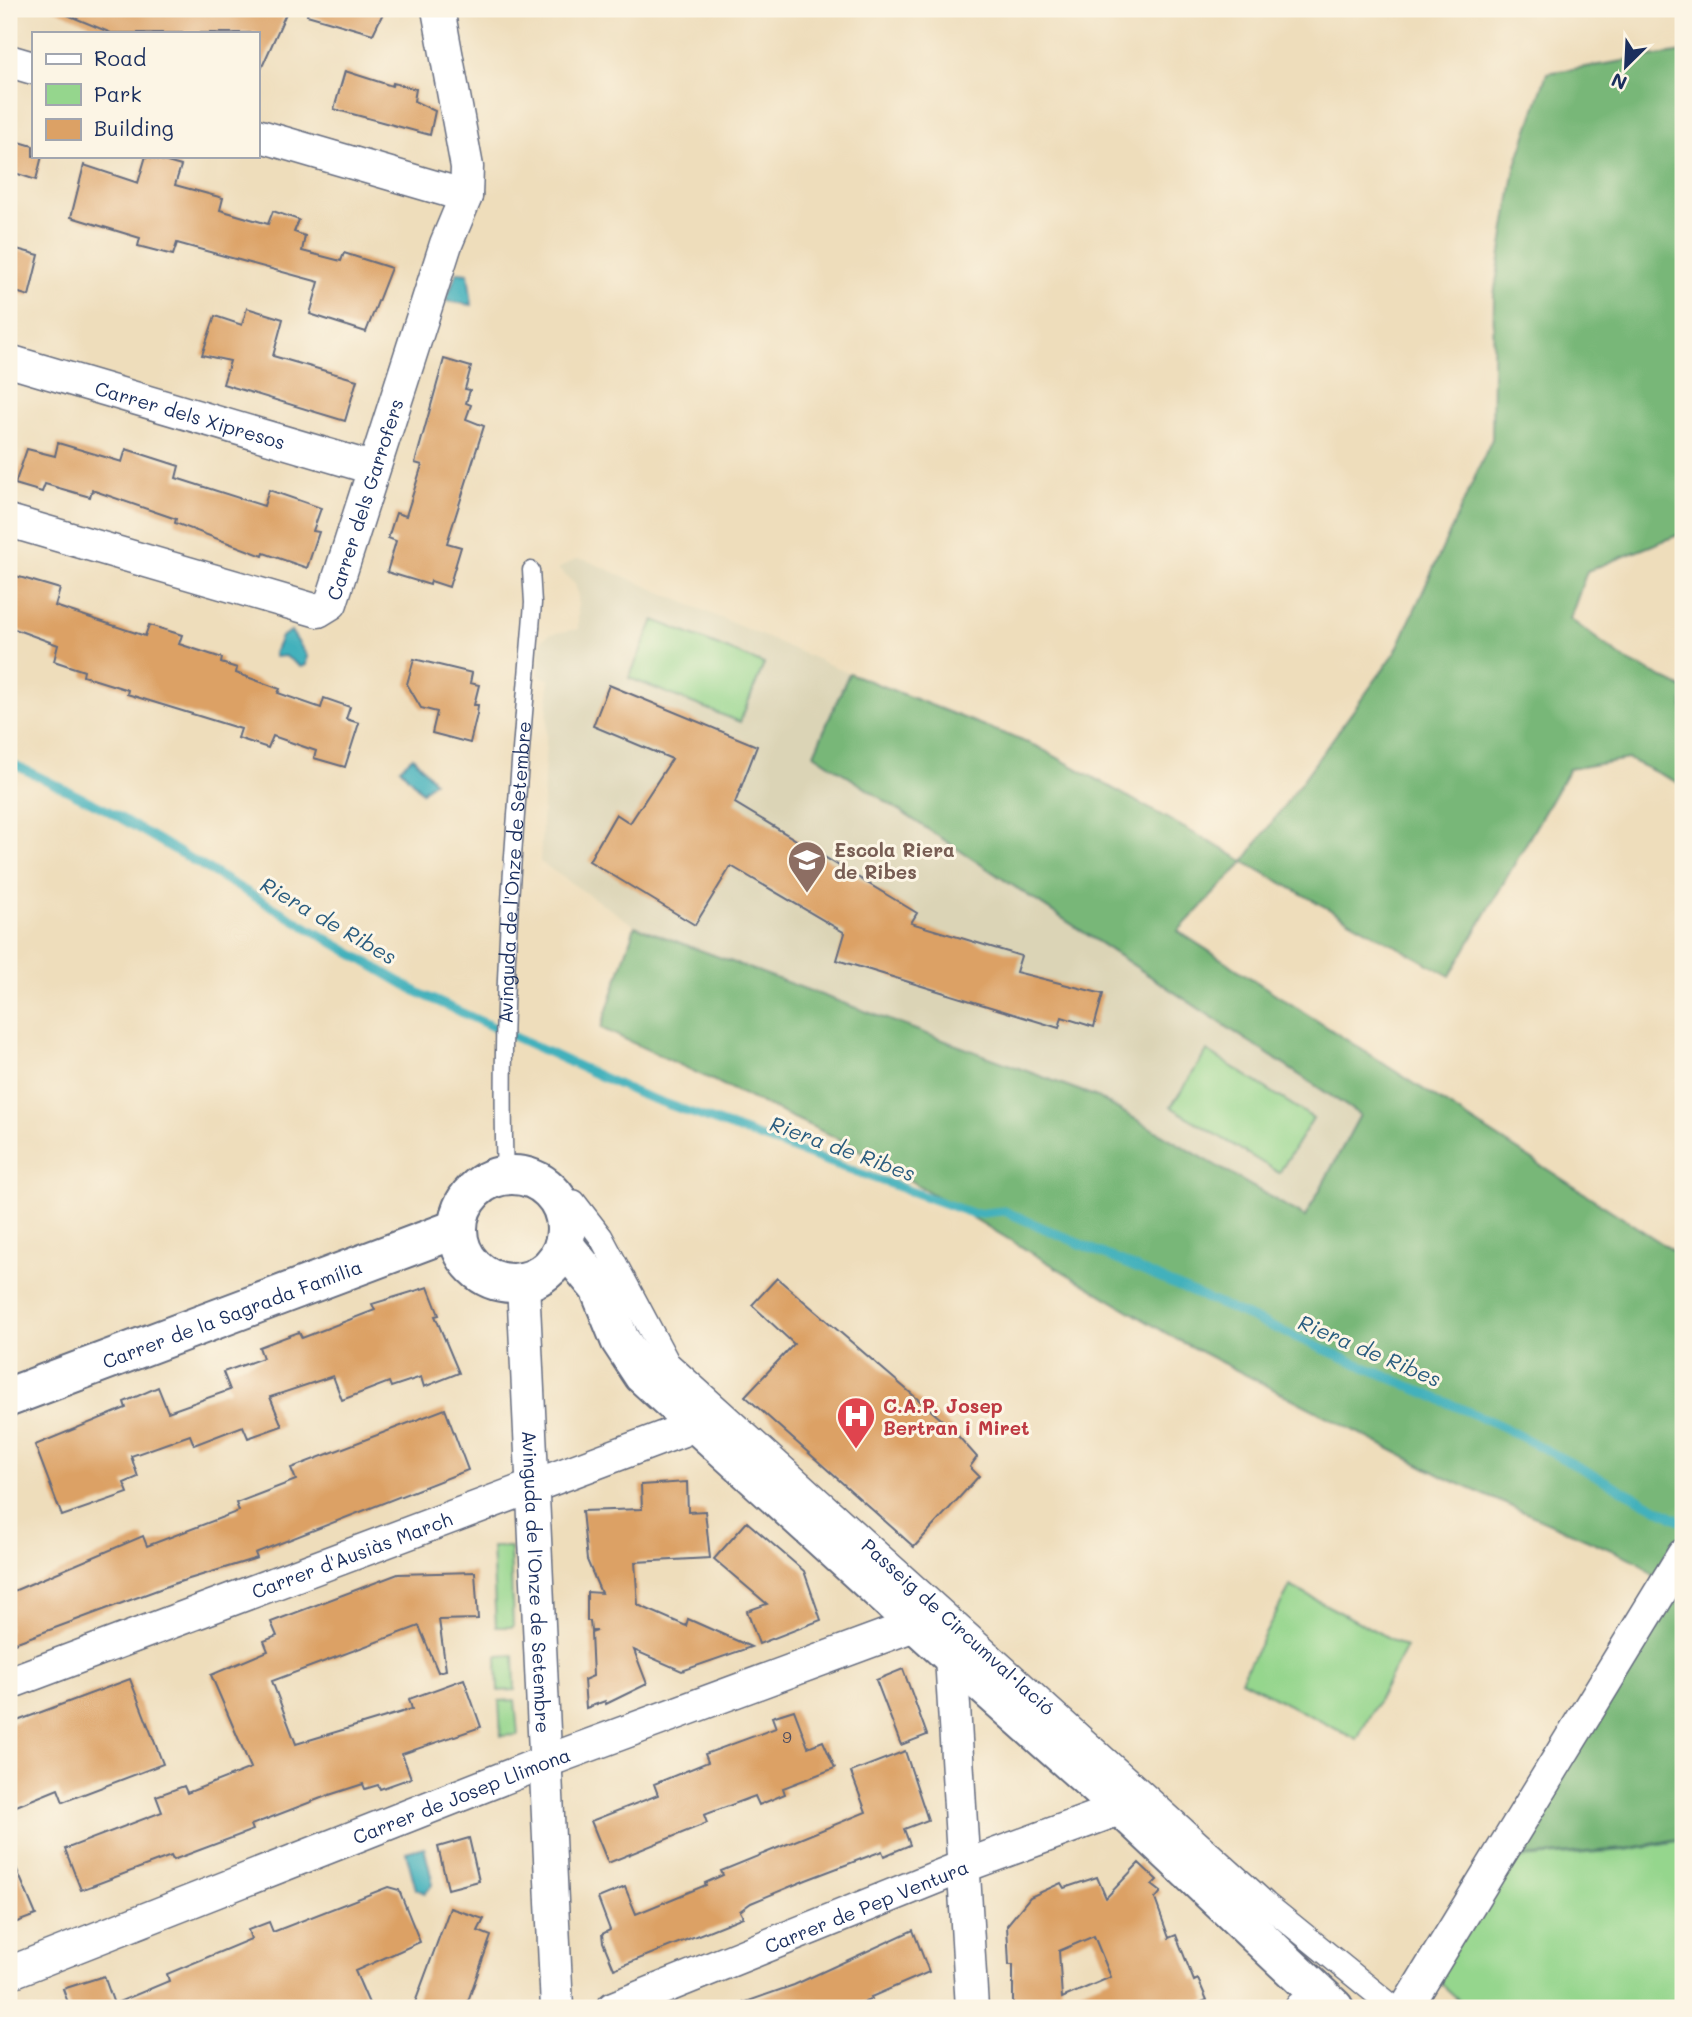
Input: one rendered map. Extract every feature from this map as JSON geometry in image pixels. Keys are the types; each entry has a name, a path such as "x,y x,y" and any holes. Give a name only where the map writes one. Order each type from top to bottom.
{"street":[{"path":"259,136 466,196 467,167 438,9"},
{"path":"9,61 32,68"},
{"name":"Carrer dels Garrofers","path":"9,521 318,611 331,603 372,468 446,244 466,196"},
{"name":"Carrer dels Xipresos","path":"9,361 372,468"},
{"path":"505,1175 523,1176 548,1188 560,1205 566,1222 564,1245 552,1267 541,1276 523,1283 505,1283 483,1276 471,1265 460,1246 456,1229 470,1194 490,1179 505,1175"},
{"name":"Passeig de Circumval·lació","path":"574,1202 601,1237 668,1363 1266,1904 1394,2008"},
{"name":"Carrer de la Sagrada Família","path":"9,1397 456,1229"},
{"name":"Passeig de Circumval·lació","path":"564,1245 599,1288 620,1340 643,1375 1122,1808 1320,2005"},
{"name":"Avinguda de l'Onze de Setembre","path":"523,1283 557,2008"},
{"name":"Carrer d'Ausiàs March","path":"9,1683 683,1430 691,1421"},
{"path":"1406,2008 1683,1555"},
{"name":"Carrer de Josep Llimona","path":"9,1973 547,1761 917,1624"},
{"path":"951,1656 972,2008"},
{"name":"Carrer de Pep Ventura","path":"613,2008 962,1867 1122,1808"}],"lane":[{"name":"Avinguda de l'Onze de Setembre","path":"505,1175 502,1110 511,875 533,603 531,570"}],"shaded area":[{"name":"Escola Riera de Ribes","path":"576,559 586,560 849,673 814,754 1360,1115 1305,1217 1097,1097 635,926 540,862 549,679 539,676 540,647 542,639 550,634 578,629 578,595 575,584 558,569"}],"green space":[{"path":"1683,52 1683,533 1587,571 1570,619 1624,659 1683,688 1683,785 1628,759 1569,769 1450,976 1244,862 1178,931 1683,1257 1683,1838 1626,1849 1507,1858 1673,1593 1637,1561 1448,1479 1178,1340 847,1143 601,1028 635,926 1097,1097 1305,1217 1360,1115 814,754 849,673 1038,747 1244,861 1395,653 1492,439 1494,295 1515,168 1547,73"},
{"path":"654,620 764,664 740,722 629,678"},
{"path":"1207,1051 1313,1118 1279,1173 1171,1107"},
{"path":"492,1547 510,1547 513,1627 496,1627"},
{"path":"1290,1586 1406,1647 1357,1740 1241,1680"},
{"path":"514,1655 515,1690 498,1691 497,1656"},
{"path":"515,1700 518,1735 501,1736 499,1701"},
{"path":"1683,1840 1683,2008 1468,2008 1436,1979 1508,1859 1626,1850"}],"water":[{"path":"457,272 468,273 472,305 446,301"},
{"path":"291,631 307,656 306,665 301,667 285,656 275,657 274,653 281,637"},
{"path":"413,757 434,781 422,792 400,768"},
{"path":"424,1847 433,1884 425,1893 416,1889 406,1852"}],"building":[{"path":"53,9 288,9 259,74 259,32 109,32"},
{"path":"308,9 385,9 373,34 307,15"},
{"path":"345,71 392,86 393,83 416,89 414,101 435,111 430,135 334,109"},
{"path":"9,139 32,146 32,158 42,158 36,180 9,171"},
{"path":"145,158 181,166 175,185 223,198 220,210 268,224 273,211 299,220 294,232 305,236 302,251 341,261 344,253 391,268 366,332 310,314 319,282 177,243 173,255 138,246 140,238 71,217 84,165 138,183"},
{"path":"9,247 39,255 29,296 9,290"},
{"path":"247,308 283,319 273,356 357,380 345,421 223,384 230,361 202,355 215,316 242,325"},
{"path":"444,359 471,367 465,389 470,390 466,403 471,405 466,419 484,426 447,543 461,547 449,587 431,581 430,585 387,572 396,541 388,538 396,513 406,516 422,465 415,463"},
{"path":"58,443 122,462 126,449 179,466 176,478 264,506 269,490 321,508 313,531 319,532 307,568 264,553 263,556 175,523 176,519 92,490 90,497 45,484 42,492 15,484 27,449 55,456"},
{"path":"9,574 60,589 55,606 145,636 149,625 182,635 179,644 222,658 221,663 237,668 236,673 280,689 278,693 321,708 324,698 350,707 346,719 359,723 345,767 314,758 316,751 273,736 268,748 238,738 241,729 127,694 128,690 83,676 84,671 54,661 58,645 9,627"},
{"path":"414,659 472,673 470,683 479,685 474,705 478,705 477,714 470,743 432,733 437,712 421,708 407,684"},
{"path":"609,685 757,746 735,803 917,913 911,923 1021,956 1016,972 1103,994 1094,1027 1062,1017 1059,1028 837,960 845,933 731,866 695,925 589,861 616,814 630,823 672,759 593,726"},
{"path":"777,1278 949,1426 977,1457 970,1467 979,1476 914,1547 745,1396 794,1344 752,1305"},
{"path":"428,1287 439,1315 435,1316 459,1373 424,1387 421,1377 391,1387 389,1382 342,1400 333,1376 270,1397 282,1426 248,1438 243,1426 194,1445 190,1435 131,1456 138,1477 124,1483 128,1493 62,1516 35,1445 126,1408 124,1402 158,1387 168,1412 230,1390 223,1372 263,1358 259,1347 299,1332 302,1338 375,1310 372,1304"},
{"path":"445,1409 468,1470 255,1553 257,1558 176,1583 9,1645 9,1593 143,1536 147,1546 239,1511 236,1503 296,1480 291,1468"},
{"path":"687,1482 688,1512 705,1511 710,1558 635,1562 638,1605 686,1626 688,1619 751,1647 682,1671 634,1650 647,1684 606,1704 605,1701 586,1708 584,1680 593,1676 591,1633 597,1631 591,1631 590,1621 587,1621 587,1592 601,1593 587,1560 582,1511 642,1509 641,1485"},
{"path":"747,1522 804,1571 821,1620 759,1644 747,1611 767,1604 714,1559"},
{"path":"475,1572 478,1619 439,1620 446,1670 438,1672 419,1626 272,1681 296,1744 412,1709 409,1699 464,1679 481,1727 402,1754 411,1778 380,1789 378,1785 365,1789 363,1784 329,1795 251,1825 253,1830 173,1860 171,1856 81,1890 65,1849 162,1812 156,1796 184,1786 187,1793 251,1768 211,1675 268,1651 264,1641 277,1636 271,1622 398,1574"},
{"path":"903,1669 927,1735 901,1745 876,1680"},
{"path":"130,1679 163,1764 63,1802 58,1789 9,1809 9,1724"},
{"path":"794,1710 808,1747 823,1741 835,1768 783,1788 785,1794 759,1805 755,1796 704,1815 707,1823 608,1863 591,1821 658,1795 654,1784 708,1762 705,1754 776,1728 772,1717"},
{"path":"905,1751 928,1820 904,1829 910,1845 884,1856 882,1851 751,1903 740,1911 743,1917 614,1969 603,1942 602,1934 610,1930 598,1898 625,1887 636,1914 706,1885 705,1883 723,1875 721,1871 866,1812 851,1772"},
{"path":"469,1838 479,1881 448,1889 438,1847"},
{"path":"9,1851 36,1915 9,1925"},
{"path":"1139,1863 1157,1880 1152,1885 1161,1892 1155,1899 1169,1938 1176,1935 1194,1981 1198,1979 1207,2000 1186,2008 1013,2008 1013,1965 1009,1965 1007,1925 1030,1897 1061,1883 1064,1888 1097,1877 1106,1898","holes":["1094,1936 1111,1977 1062,1998 1059,1951"]},
{"path":"388,1887 399,1890 420,1942 355,1971 371,2008 70,2008 63,1989 104,1976 114,2004 169,1981 167,1974 251,1939 248,1930 269,1922 273,1932"},
{"path":"450,1908 484,1919 478,1931 491,1936 468,2001 465,2008 413,2008"},
{"path":"913,1930 929,1972 871,1997 872,1999 851,2008 738,2008 737,2005 794,1985"}],"waterway":[{"name":"Riera de Ribes","path":"9,762 107,810 419,993 639,1094 974,1214 1004,1211 1499,1425 1683,1522"}],"place":[{"name":"Escola Riera de Ribes","path":"807,894"},
{"name":"C.A.P. Josep Bertran i Miret","path":"856,1450"}]}
